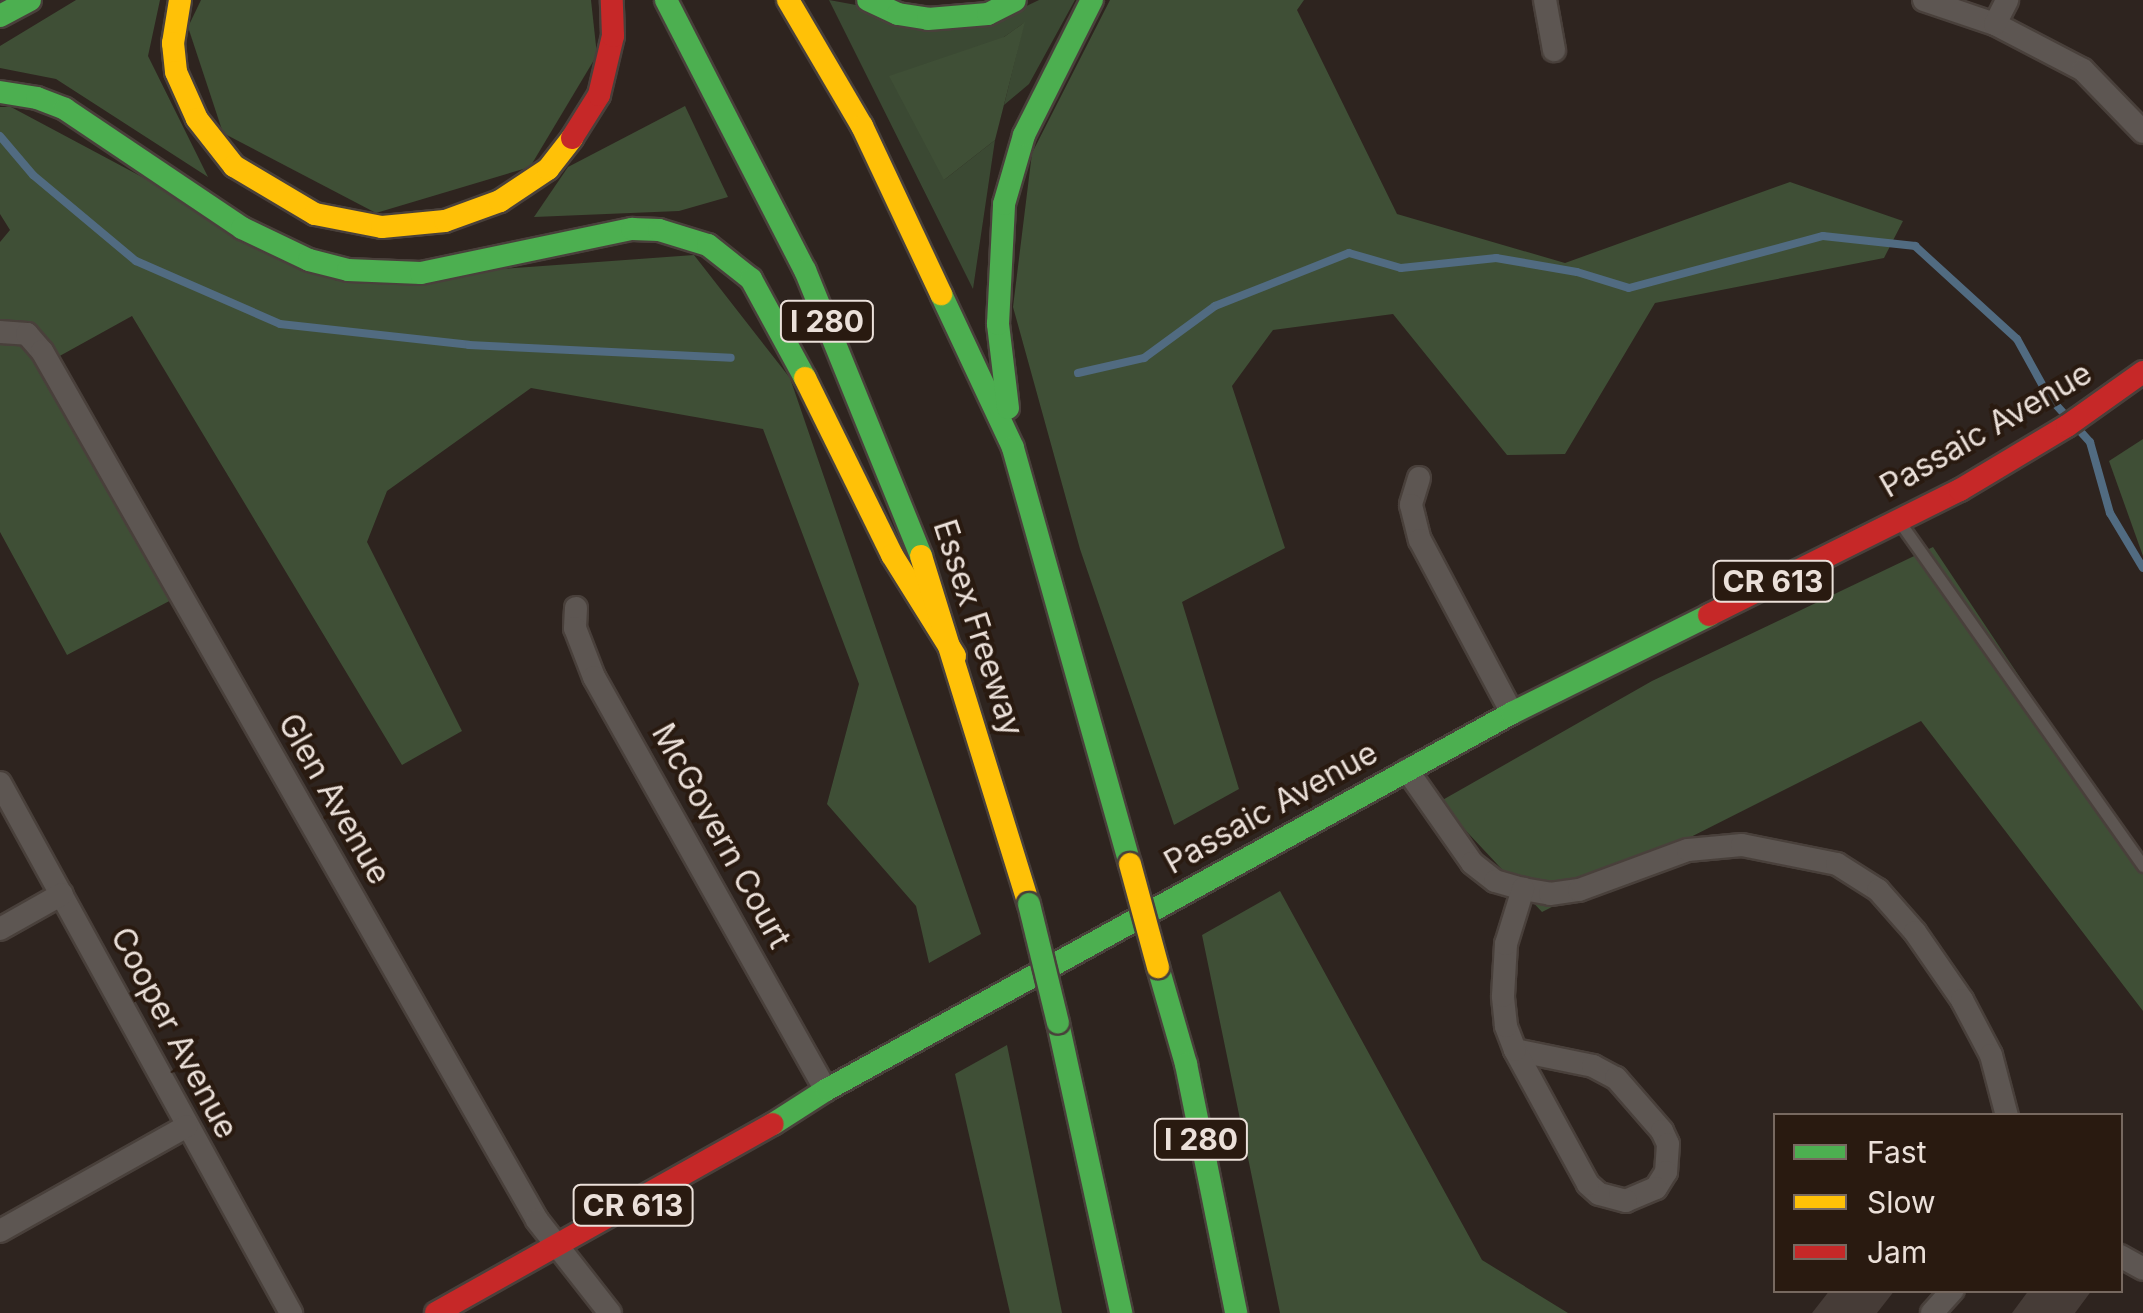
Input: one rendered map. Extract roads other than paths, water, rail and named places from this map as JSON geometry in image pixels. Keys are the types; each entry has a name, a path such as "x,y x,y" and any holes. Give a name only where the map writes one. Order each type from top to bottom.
{"main road":[{"path":"0,16 30,0"},
{"path":"180,0 173,42 176,72 197,119 234,166 261,186 315,214 382,227 445,221 474,212 500,201 548,169 585,122 598,95 613,36 612,0"},
{"name":"Essex Freeway","path":"666,0 805,270 910,522 955,656 1029,904 1120,1313"},
{"name":"I 280","path":"788,0 862,126 1013,448 1186,1064 1236,1313"},
{"path":"868,0 898,14 959,19 988,14 1016,0"},
{"path":"1013,448 998,324 1004,204 1024,135 1092,0"},
{"path":"0,92 37,98 65,109 242,228 309,260 348,270 421,273 632,229 659,230 708,245 751,278 769,306 892,555 955,656"},
{"name":"Passaic Avenue","path":"436,1313 738,1146 826,1090 1512,712 1960,490 2076,420 2143,372"}],"street":[{"path":"1545,0 1554,50"},
{"path":"1924,0 1995,24 2082,70 2143,132"},
{"path":"1995,24 2006,0"},
{"name":"Glen Avenue","path":"0,332 27,334 42,351 527,1202 610,1313"},
{"path":"1419,478 1411,505 1420,540 1512,712"},
{"name":"McGovern Court","path":"576,608 578,640 594,677 826,1090"},
{"path":"1407,770 1472,863 1495,881 1523,890 1550,894 1579,890 1688,850 1742,846 1837,864 1878,890 1915,932 1962,1000 1991,1055 2006,1113"},
{"name":"Cooper Avenue","path":"0,784 291,1313"},
{"path":"1515,1050 1594,1066 1616,1078 1662,1131 1668,1144 1666,1172 1656,1188 1626,1201 1598,1194 1588,1184 1515,1050 1506,1026 1503,996 1506,944 1523,890"},
{"path":"0,929 62,894"},
{"path":"0,1232 186,1126"},
{"path":"1932,1313 1950,1293"}],"lane":[{"path":"1898,520 2143,866"}],"waterway":[{"path":"0,136 33,175 136,261 280,324 469,345 731,358"},
{"path":"1078,373 1144,358 1215,306 1349,253 1401,268 1496,258 1577,272 1629,288 1823,236 1915,246 2017,339 2049,397 2067,417"},
{"path":"2080,431 2090,442 2110,513 2143,568"}]}
